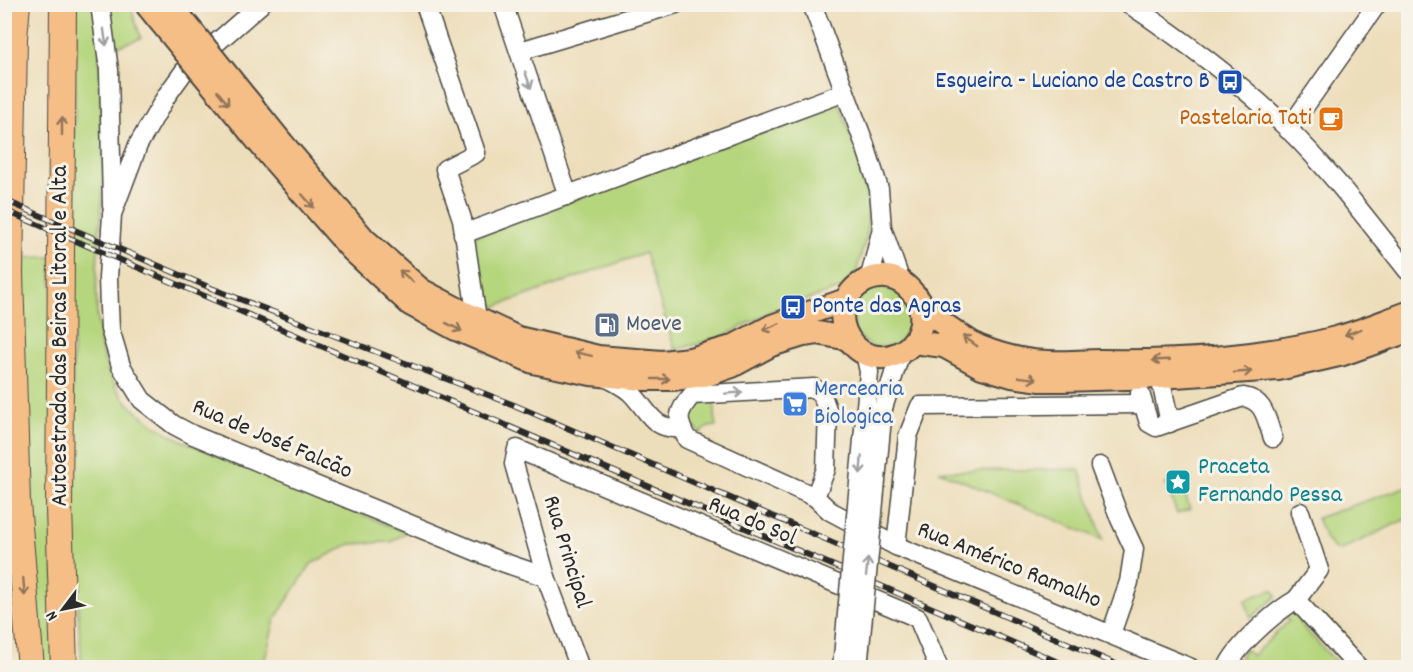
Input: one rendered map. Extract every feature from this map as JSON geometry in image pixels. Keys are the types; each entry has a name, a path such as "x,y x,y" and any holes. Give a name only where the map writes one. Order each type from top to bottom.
{"highway":[{"name":"Autoestrada das Beiras Litoral e Alta","path":"17,4 14,38 10,274 17,503 31,668"},
{"name":"Autoestrada das Beiras Litoral e Alta","path":"63,4 59,507 64,668"}],"main road":[{"path":"146,4 276,150 364,239 421,290 518,338 598,357 662,362 690,359 722,351 772,326 846,300"},
{"path":"170,4 351,249 410,304 456,329 533,362 604,376 674,379 709,374 732,366 771,345 794,337 818,333 884,357 908,347 944,346 982,367 1012,376 1041,380 1160,377 1278,369 1342,354 1408,331"},
{"path":"857,346 843,324 843,308 846,300 850,292 865,280 888,277 909,289 931,314 978,347 1033,361 1212,358 1273,352 1337,338 1408,312"},
{"path":"908,347 921,327 922,317 909,289"}],"street":[{"path":"100,4 109,70 112,214"},
{"name":"Rua de José Falcão","path":"261,4 185,70 167,95 138,145 112,214 108,278 110,329 121,366 142,400 174,425 217,446 502,562 546,577"},
{"path":"425,4 476,153 445,168 462,219 477,319"},
{"path":"502,4 568,196"},
{"path":"520,51 676,4"},
{"path":"812,4 865,145 879,189 882,228 871,273 865,280"},
{"path":"1129,4 1215,67 1288,130 1322,165 1408,271"},
{"path":"1288,130 1377,4"},
{"path":"463,234 845,92"},
{"path":"882,228 909,289"},
{"path":"857,346 869,372 875,407 858,668"},
{"path":"842,668 875,407 908,347"},
{"path":"681,428 679,417 681,407 709,374"},
{"name":"Rua Américo Ramalho","path":"604,376 632,393 655,422 670,429 681,428 687,439 815,497 830,511 896,546 1191,668"},
{"path":"1136,377 1149,423 1156,428 1243,397 1253,399 1261,406 1273,438"},
{"path":"1160,377 1170,423"},
{"path":"692,395 814,388 822,395 828,412 826,469 815,497"},
{"path":"896,546 908,436 920,406 1142,404"},
{"name":"Rua Principal","path":"517,449 514,464 546,577 580,668"},
{"name":"Rua do Sol","path":"517,449 918,618 939,668"},
{"path":"1100,466 1134,549 1129,582 1111,634"},
{"path":"1227,668 1240,647 1286,606 1296,600 1319,570 1299,512"},
{"path":"1296,600 1359,668"}],"green space":[{"path":"76,5 130,5 141,38 99,53 103,181 97,300 104,360 115,386 137,412 181,440 400,530 408,531 391,542 350,544 311,564 275,619 263,667 82,667 73,543"},
{"path":"839,103 862,167 868,208 867,235 856,273 840,289 774,310 722,337 675,350 645,253 486,310 468,239"},
{"path":"52,257 55,667 41,667 22,412 17,258"},
{"path":"880,287 902,296 909,312 910,328 895,346 871,347 854,331 856,302 864,293"},
{"path":"714,399 716,426 708,427 701,433 690,424 689,413 694,402"},
{"path":"1079,469 1103,540 939,471"},
{"path":"1180,480 1190,509 1177,514 1166,484"},
{"path":"1408,486 1408,518 1341,550 1336,550 1326,540 1317,518"},
{"path":"1273,590 1277,596 1251,618 1245,600"},
{"path":"1293,607 1305,616 1299,623 1341,667 1235,668 1245,649 1252,656 1289,621 1282,613"}],"railway":[{"path":"4,200 211,288 514,405 1125,668"},
{"path":"4,210 1072,668"}],"place":[{"name":"Esgueira - Luciano de Castro B","path":"1230,82"},
{"name":"Pastelaria Tati","path":"1331,119"},
{"name":"Ponte das Agras","path":"793,307"},
{"name":"Moeve","path":"607,325"},
{"name":"Mercearia Biologica","path":"795,404"},
{"name":"Praceta Fernando Pessa","path":"1178,482"}]}
